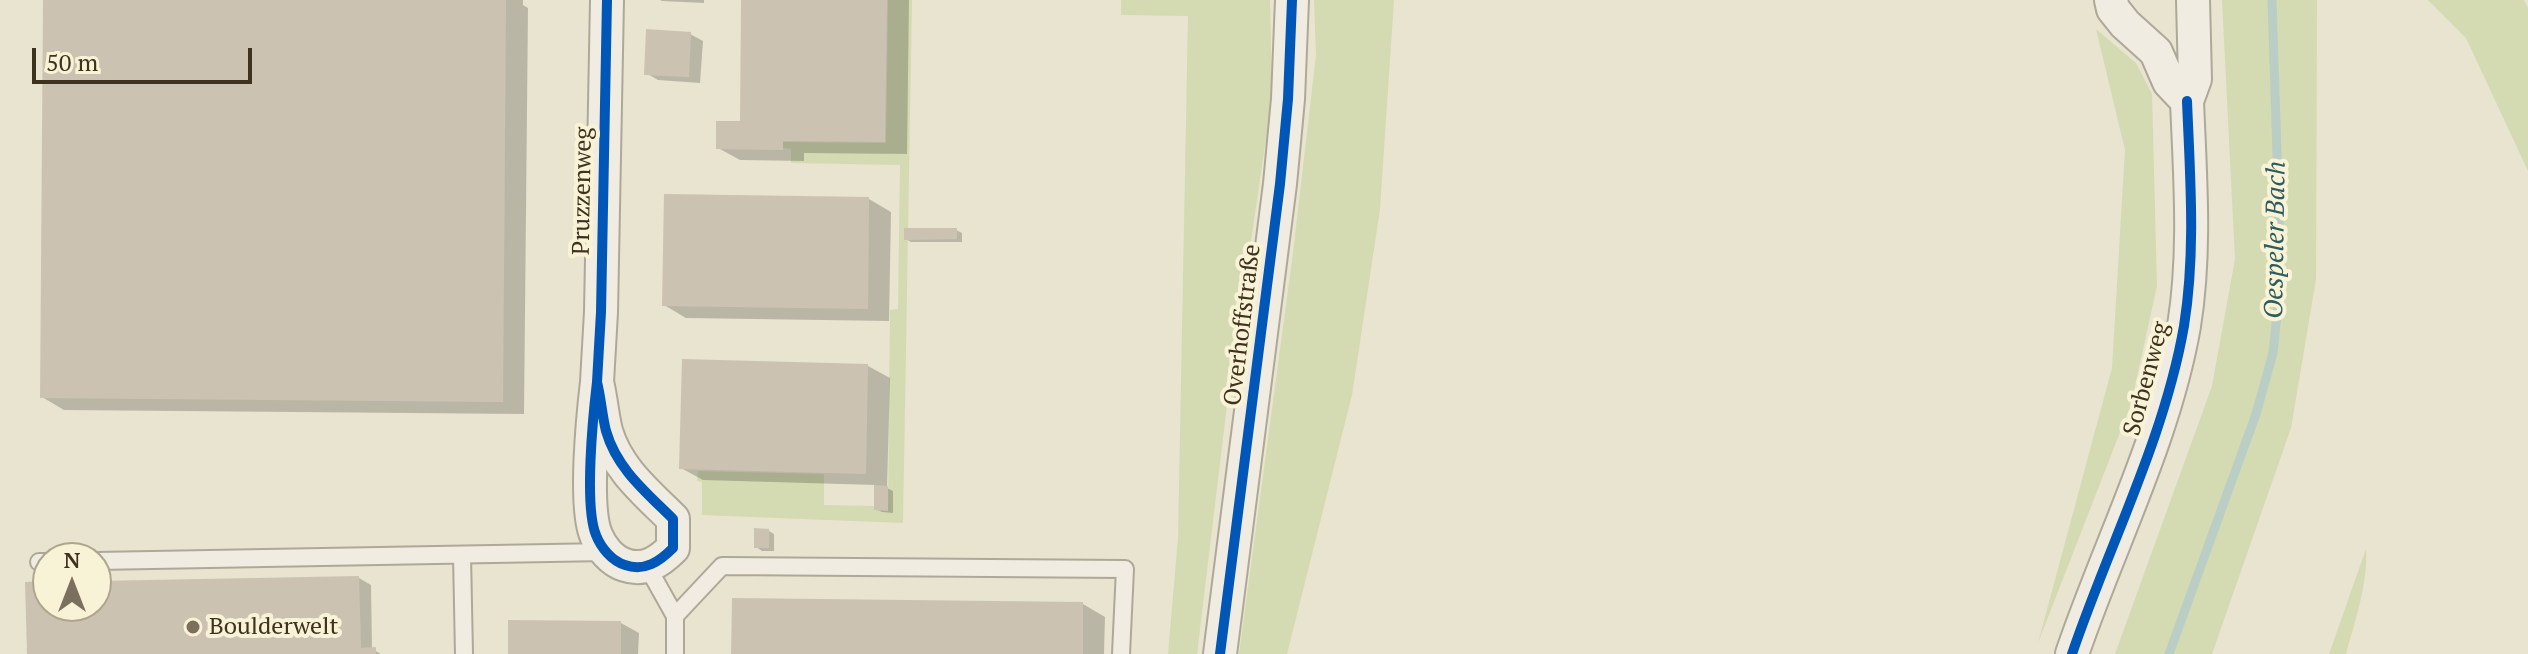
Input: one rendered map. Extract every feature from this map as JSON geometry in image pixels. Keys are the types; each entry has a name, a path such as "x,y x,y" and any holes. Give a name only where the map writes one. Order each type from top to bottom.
{"street":[{"name":"Pruzzenweg","path":"606,552 595,533 591,499 592,422 601,312 607,0"},
{"name":"Overhoffstraße","path":"1220,654 1280,184 1288,99 1292,0"},
{"path":"2111,0 2113,9 2125,24 2156,52 2169,82 2187,101"},
{"name":"Sorbenweg","path":"2072,654 2162,415 2184,325 2193,236 2187,101 2195,69 2193,0"},
{"name":"Pruzzenweg","path":"597,382 607,432 621,465 673,519 673,548 661,560 647,566"},
{"path":"606,552 620,564 635,568 647,566"}],"lane":[{"path":"112,561 606,552"},
{"path":"462,555 464,654"},
{"path":"647,566 675,616 675,654"},
{"path":"675,616 722,566 1125,569 1121,654"}],"green space":[{"path":"888,0 912,0 903,523 702,515 702,482 697,481 698,471 824,474 824,505 874,506 874,510 888,510 890,310 898,309 900,165 791,163 791,149 783,148 783,142 886,143"},
{"path":"1121,0 1270,0 1272,98 1228,397 1197,654 1168,654 1178,538 1188,16 1121,15"},
{"path":"1314,0 1394,0 1380,209 1352,395 1287,654 1239,654 1293,253 1316,55"},
{"path":"2222,0 2317,0 2316,279 2291,428 2212,654 2115,654 2212,386 2235,259"},
{"path":"2428,0 2524,0 2528,8 2528,171 2466,38"},
{"path":"2096,29 2136,63 2152,94 2157,286 2131,404 2038,643 2112,368 2125,150"},
{"path":"2366,549 2363,589 2346,654 2329,654"}],"building":[{"path":"43,0 506,0 503,402 40,398"},
{"path":"741,0 887,0 885,142 783,141 783,150 716,149 716,121 740,121"},
{"path":"646,29 691,32 689,77 644,75"},
{"path":"664,194 869,197 868,309 662,306"},
{"path":"904,228 957,228 957,239 904,240"},
{"path":"682,359 868,364 866,474 679,469"},
{"path":"874,485 888,486 888,511 874,510"},
{"path":"754,528 769,529 769,548 754,548"},
{"name":"Boulderwelt","path":"359,576 361,648 376,647 376,654 27,654 25,582 32,582 32,622 112,622 112,581"},
{"path":"732,598 1083,602 1083,654 731,654"},
{"path":"508,620 621,621 621,654 508,654"}],"waterway":[{"name":"Oespeler Bach","path":"2169,654 2256,414 2273,353 2281,277 2272,0"}],"cycle path":[{"path":"597,382 607,0"},
{"path":"1220,654 1280,184 1288,99 1292,0"},
{"path":"2072,654 2150,451 2184,326 2191,242 2187,101"},
{"path":"597,382 606,431 617,457 673,519 673,548 646,566 632,567 611,557 598,540 592,521 590,460 597,382"}],"place":[{"name":"Boulderwelt","path":"193,627"}]}
